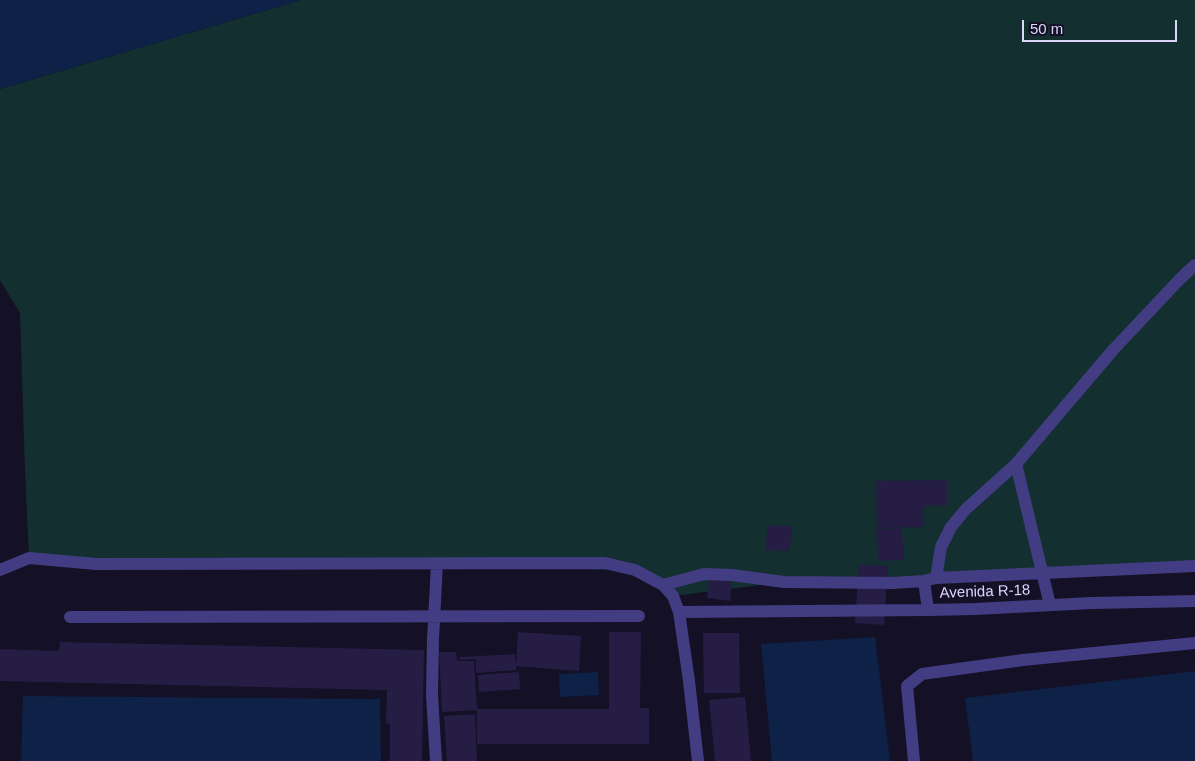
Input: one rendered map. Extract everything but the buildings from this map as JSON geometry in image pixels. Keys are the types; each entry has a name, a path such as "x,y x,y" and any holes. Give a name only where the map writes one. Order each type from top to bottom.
{"street":[{"path":"663,585 704,574 732,575 784,582 892,583 930,580 941,547 951,527 966,509 1016,464 1113,350 1195,265"},
{"path":"1016,464 1050,605"},
{"path":"0,570 29,558 96,564 605,563 634,570 663,585 674,596 679,612 698,761"},
{"path":"436,761 432,695 437,564"},
{"name":"Avenida R-18","path":"1195,566 930,580 928,610 1195,601"},
{"path":"679,612 928,610"},
{"path":"70,617 639,616"},
{"path":"914,761 908,686 922,674 1023,660 1195,643"}],"green space":[{"path":"301,0 1195,0 1195,566 784,582 673,596 635,570 29,558 20,313 0,280 0,89"}],"water":[{"path":"0,0 301,0 0,89"},
{"path":"875,637 890,761 772,761 761,644"},
{"path":"1195,671 1195,761 973,761 965,698"},
{"path":"598,672 599,695 560,697 559,674"},
{"path":"23,696 380,699 381,761 21,761"}]}
